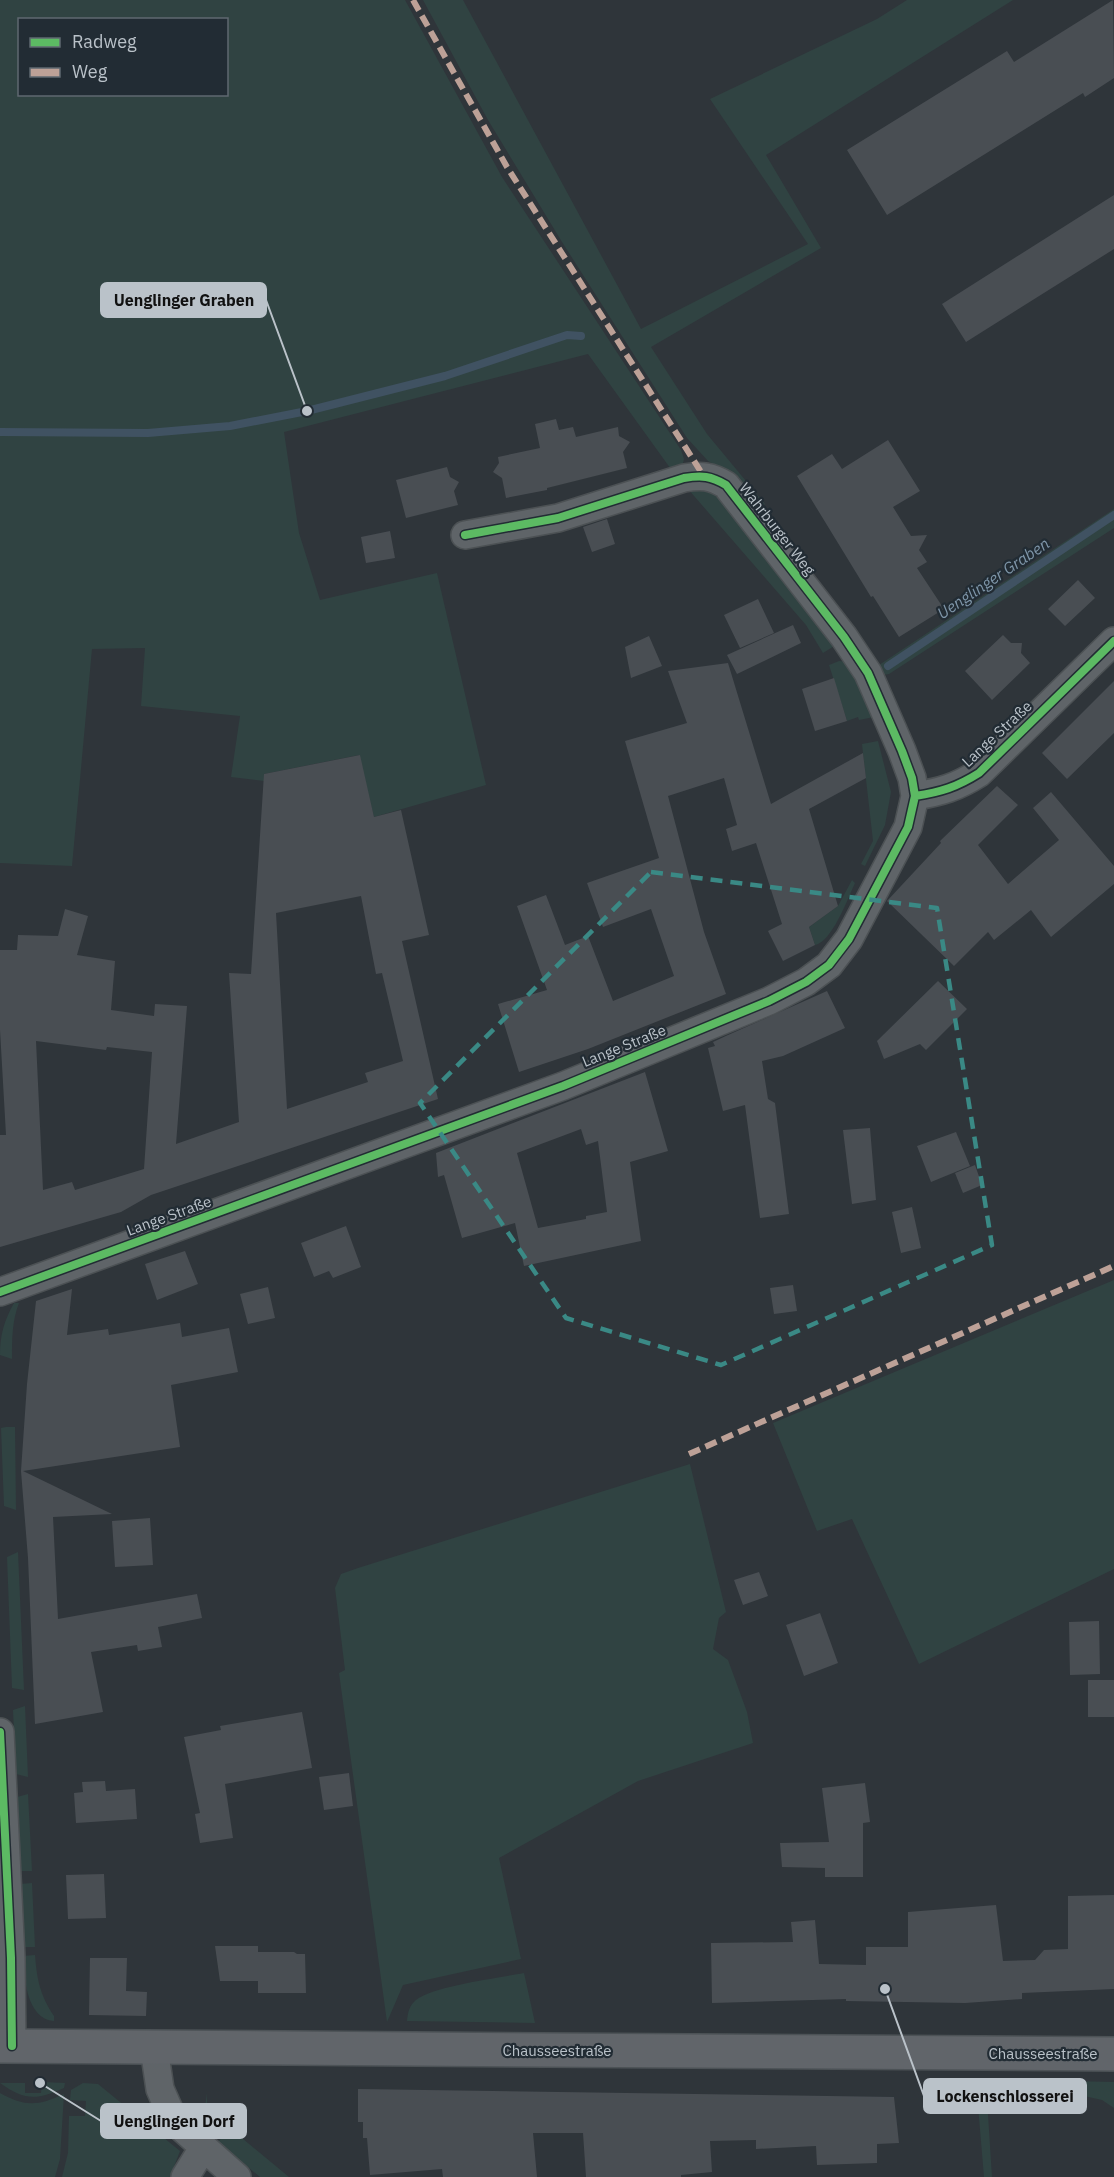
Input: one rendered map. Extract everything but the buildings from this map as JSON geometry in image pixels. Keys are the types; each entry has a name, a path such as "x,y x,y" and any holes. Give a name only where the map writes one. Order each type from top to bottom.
{"main road":[{"name":"Chausseestraße","path":"6,2046 1114,2054"}],"street":[{"name":"Wahrburger Weg","path":"465,535 558,518 684,478 703,475 715,478 726,485 844,637 868,673 902,751 912,778 915,796"},
{"name":"Lange Straße","path":"0,1292 563,1086 770,1001 806,982 829,964 849,939 908,827 915,796 958,786 979,773 1114,641"},
{"path":"0,1732 11,1958 6,2046"},
{"path":"154,2048 160,2089 174,2121 237,2177"},
{"path":"185,2177 203,2148"}],"highlighted area":[{"path":"651,872 937,908 992,1245 721,1365 566,1318 420,1103"}],"shaded area":[{"path":"0,0 405,0 502,177 681,450 684,459 681,471 673,472 588,354 284,432 299,533 320,600 437,573 486,785 374,817 359,755 264,774 264,781 231,777 240,716 141,706 145,648 92,649 72,866 0,863"},
{"path":"423,0 463,0 641,329 808,244 710,99 877,19 907,0 1013,0 766,155 821,248 651,347 707,434 765,504 758,509 726,471 708,461 687,438 562,242 488,120"},
{"path":"703,488 716,493 839,643 823,653 806,625 688,489"},
{"path":"1114,509 1114,528 889,674 883,675 879,665"},
{"path":"839,661 850,662 879,716 859,720 858,717 847,721 829,665"},
{"path":"878,741 891,792 885,825 865,866 861,864 873,841 862,744"},
{"path":"852,880 855,883 839,918 827,936 815,945 809,927 838,906"},
{"path":"1114,1280 1114,1569 919,1664 852,1519 817,1531 773,1423"},
{"path":"14,1303 19,1303 12,1337 12,1359 0,1355 0,1348 3,1328"},
{"path":"15,1427 16,1510 4,1506 1,1428"},
{"path":"690,1464 726,1612 719,1618 713,1649 728,1660 747,1712 753,1743 638,1781 499,1858 521,1959 403,1985 387,2022 339,1673 345,1670 335,1588 341,1574"},
{"path":"18,1552 24,1690 12,1688 7,1557"},
{"path":"25,1706 28,1777 16,1774 13,1710"},
{"path":"28,1794 32,1871 20,1871 17,1797"},
{"path":"32,1883 35,1947 23,1947 20,1884"},
{"path":"35,1955 40,1987 54,2016 54,2021 37,2013 28,1995 23,1956"},
{"path":"524,1973 535,2023 407,2021 412,2005 425,1995 451,1987"},
{"path":"978,2079 1114,2082 1114,2108 1102,2100 1084,2096 1016,2093 997,2094 987,2099 992,2177 984,2177 976,2082"},
{"path":"42,2082 65,2083 64,2088 55,2092 31,2097 17,2093 0,2083 25,2083 25,2093 41,2093"},
{"path":"83,2083 98,2084 180,2151 170,2177 62,2177 68,2153 69,2116 85,2116 86,2101 70,2100 71,2090"},
{"path":"0,2093 24,2103 39,2103 64,2094 60,2159 55,2177 0,2177"},
{"path":"207,2093 207,2109 289,2177 260,2177 218,2142 224,2135 210,2123 204,2114"}],"waterway":[{"name":"Uenglinger Graben","path":"0,432 148,433 230,426 307,411 445,376 567,335 581,336"},
{"name":"Uenglinger Graben","path":"888,666 1114,515"}],"marked path":[{"path":"413,0 507,167 703,475"},
{"path":"689,1454 1114,1266"}],"cycle path":[{"path":"0,1292 563,1086 769,1001 806,982 829,965 849,939 908,827 915,796 912,778 868,673 844,637 726,485 706,477 684,478 558,518 465,535"},
{"path":"915,796 948,788 979,773 1114,641"},
{"path":"0,1732 11,1958 12,2046"}],"place":[{"name":"Uenglinger Graben","path":"307,411"},
{"name":"Lockenschlosserei","path":"885,1989"},
{"name":"Uenglingen Dorf","path":"40,2083"}]}
